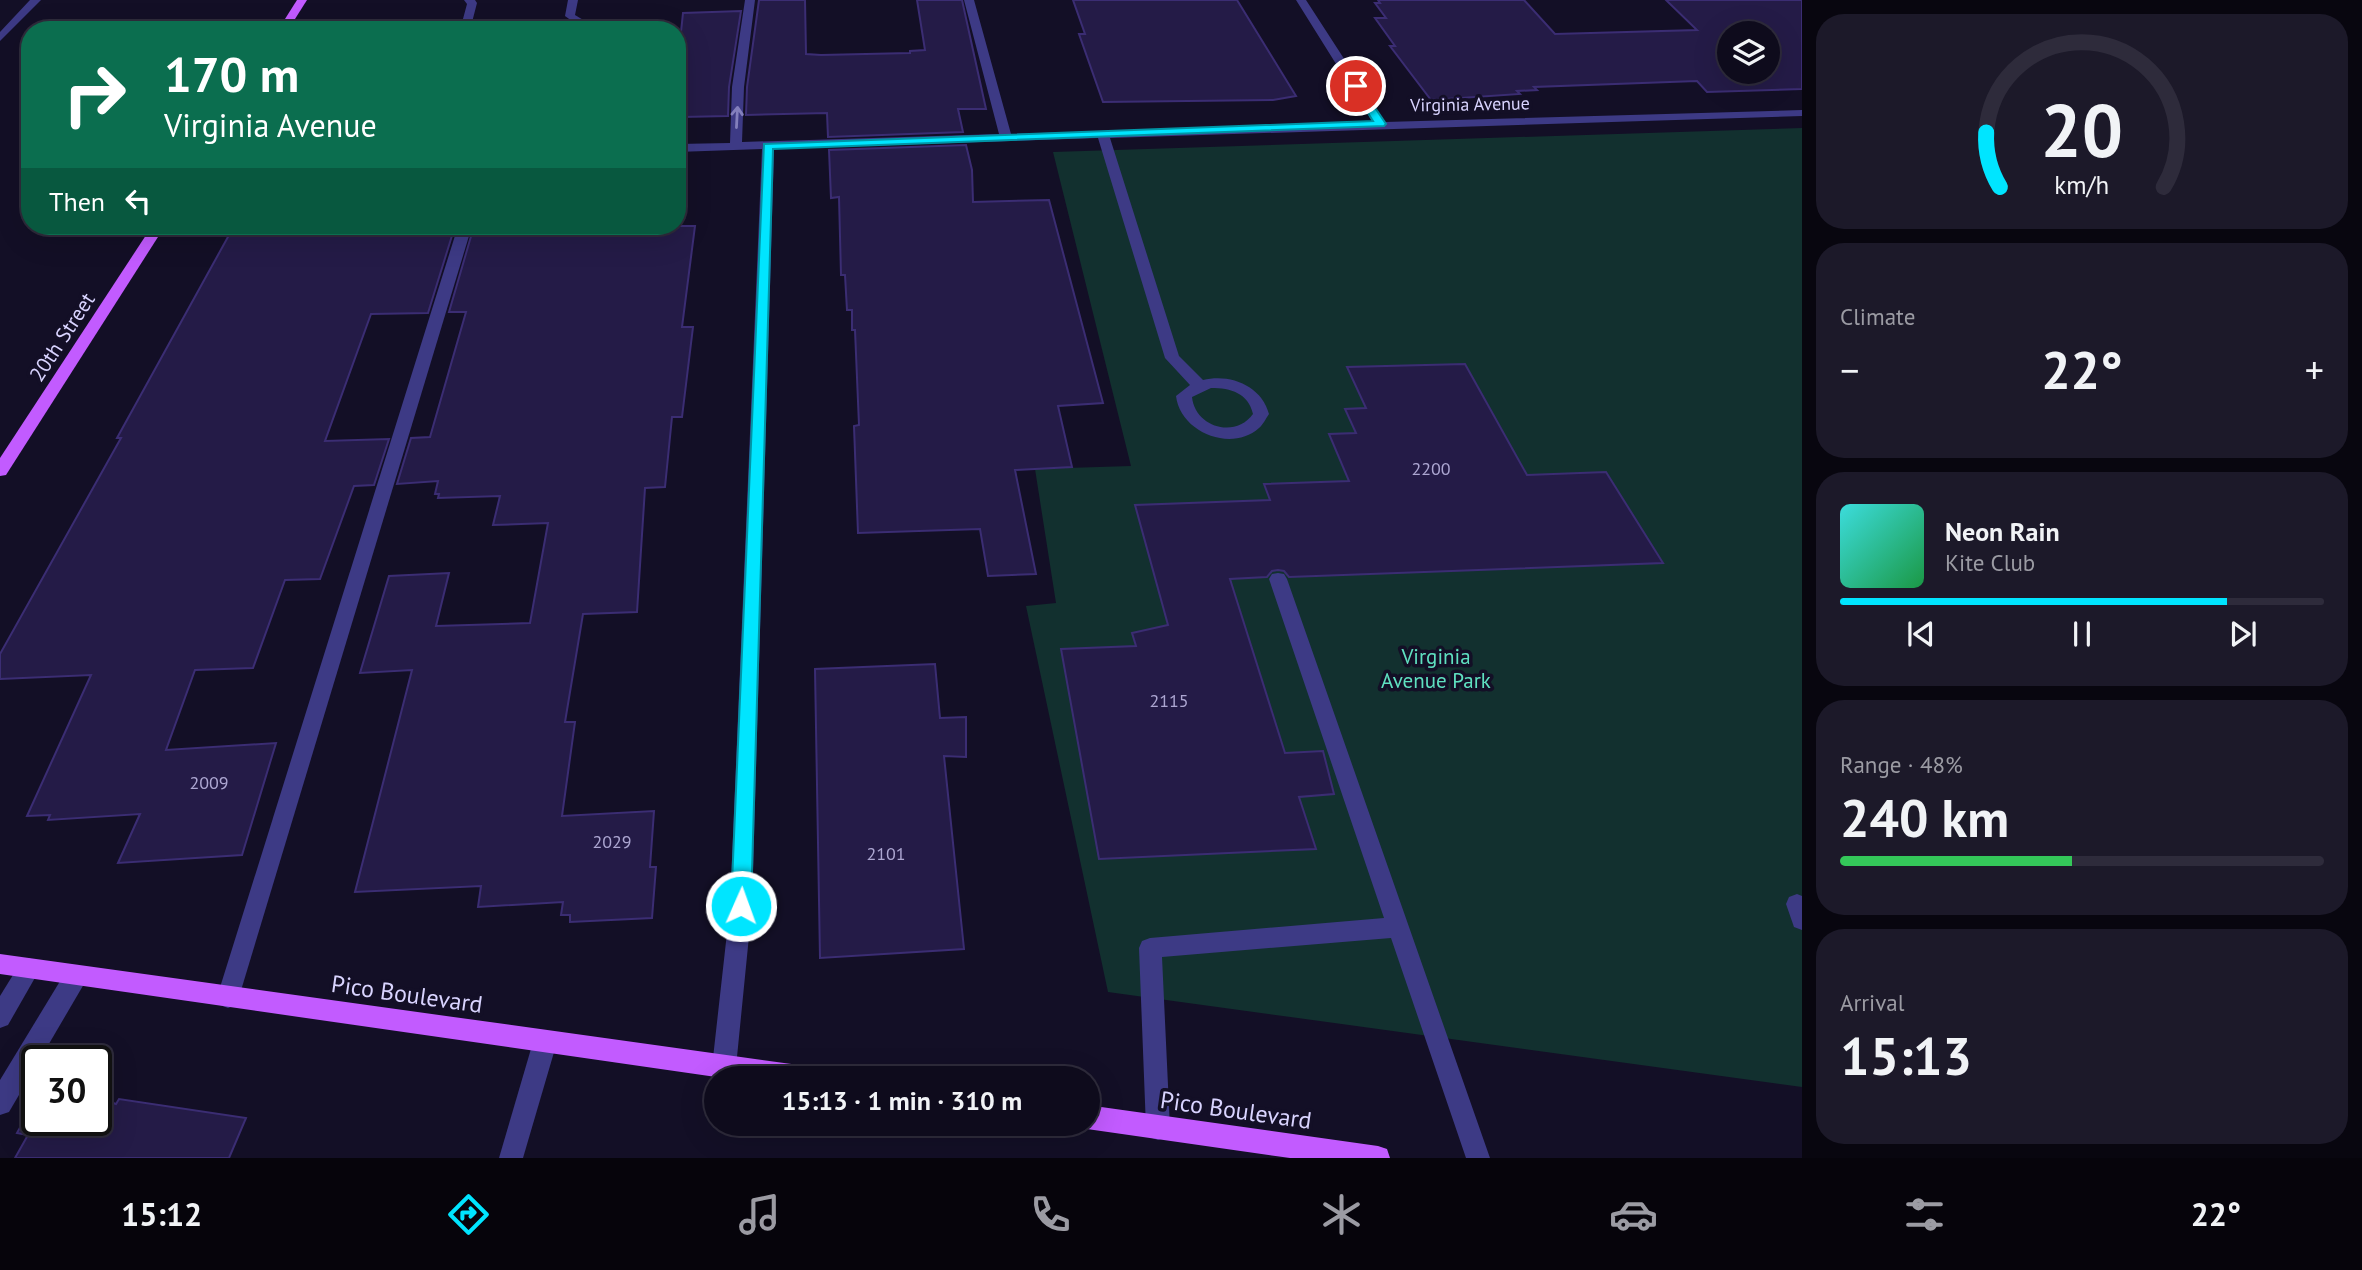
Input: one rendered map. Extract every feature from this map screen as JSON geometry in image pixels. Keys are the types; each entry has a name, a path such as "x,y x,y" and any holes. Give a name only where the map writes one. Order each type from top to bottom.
{"main road":[{"path":"289,21 302,0"},
{"name":"20th Street","path":"0,471 152,235"},
{"name":"Pico Boulevard","path":"0,964 717,1066"},
{"name":"Pico Boulevard","path":"1100,1120 1378,1158"}],"street":[{"path":"0,38 36,0"},
{"path":"467,21 472,3 469,0"},
{"path":"573,0 570,16 578,21"},
{"path":"736,147 738,87 750,0"},
{"path":"969,0 1006,138"},
{"path":"1301,0 1380,124"},
{"name":"Virginia Avenue","path":"686,148 1380,124 1802,113"},
{"path":"1103,135 1172,358 1199,385 1223,383 1247,391 1260,406 1262,414 1258,422 1240,431 1227,433 1202,426 1185,412 1183,404 1184,396 1199,385"},
{"path":"724,1066 741,906 768,146"},
{"path":"228,997 463,235"},
{"path":"1278,579 1478,1158"},
{"path":"1158,1128 1150,948 1399,927"},
{"path":"0,1017 29,969"},
{"path":"0,1103 76,976"},
{"path":"511,1158 545,1042"}],"green space":[{"name":"Virginia Avenue Park","path":"1802,128 1802,1087 1108,992 1026,606 1056,603 1035,469 1131,466 1053,152"}],"building":[{"path":"759,0 805,0 806,54 821,55 910,53 925,50 917,0 962,0 986,109 958,109 963,132 828,137 827,113 746,115 747,87"},
{"path":"1073,0 1237,0 1296,96 1273,100 1103,102 1079,34 1085,34"},
{"path":"1378,0 1524,0 1555,34 1697,30 1666,0 1802,0 1802,89 1707,92 1697,81 1534,87 1537,90 1517,91 1520,94 1431,100 1390,46 1395,46 1375,18 1386,18 1375,3 1380,3"},
{"path":"741,11 729,87 728,116 686,117 686,21 682,21 683,13"},
{"path":"966,145 972,170 973,202 1049,200 1103,403 1058,406 1072,467 1015,470 1036,574 988,576 980,529 858,533 854,426 859,425 855,330 852,330 852,310 847,310 845,275 841,275 839,197 831,198 829,150"},
{"path":"686,226 695,226 682,327 693,327 682,417 672,417 665,487 645,488 637,612 583,614 565,722 575,722 562,816 654,811 650,867 656,867 652,918 570,922 570,915 561,915 563,902 478,907 481,886 355,892 412,670 360,673 389,576 449,573 436,626 530,623 548,523 493,525 500,496 438,498 439,494 435,494 438,481 397,484 411,438 430,437 466,312 449,312 471,235 686,235"},
{"path":"229,235 452,235 428,313 371,314 325,441 389,439 374,485 354,486 320,579 285,580 253,668 195,670 166,750 276,743 242,855 118,863 140,814 48,820 50,815 27,816 91,675 0,679 0,654 121,438 117,438"},
{"path":"1465,364 1527,475 1606,472 1663,563 1289,577 1284,571 1278,570 1272,571 1267,577 1230,579 1285,753 1323,751 1334,794 1299,797 1316,849 1099,859 1061,649 1136,646 1132,633 1168,625 1135,505 1270,500 1264,484 1349,481 1329,434 1356,433 1345,409 1366,408 1347,367"},
{"path":"935,664 940,718 966,717 966,757 944,756 964,949 820,958 815,669"},
{"path":"119,1099 246,1118 229,1158 15,1158 27,1136 112,1136 112,1103 116,1104"}],"route":[{"path":"741,906 768,146 1380,124 1356,86"}]}
